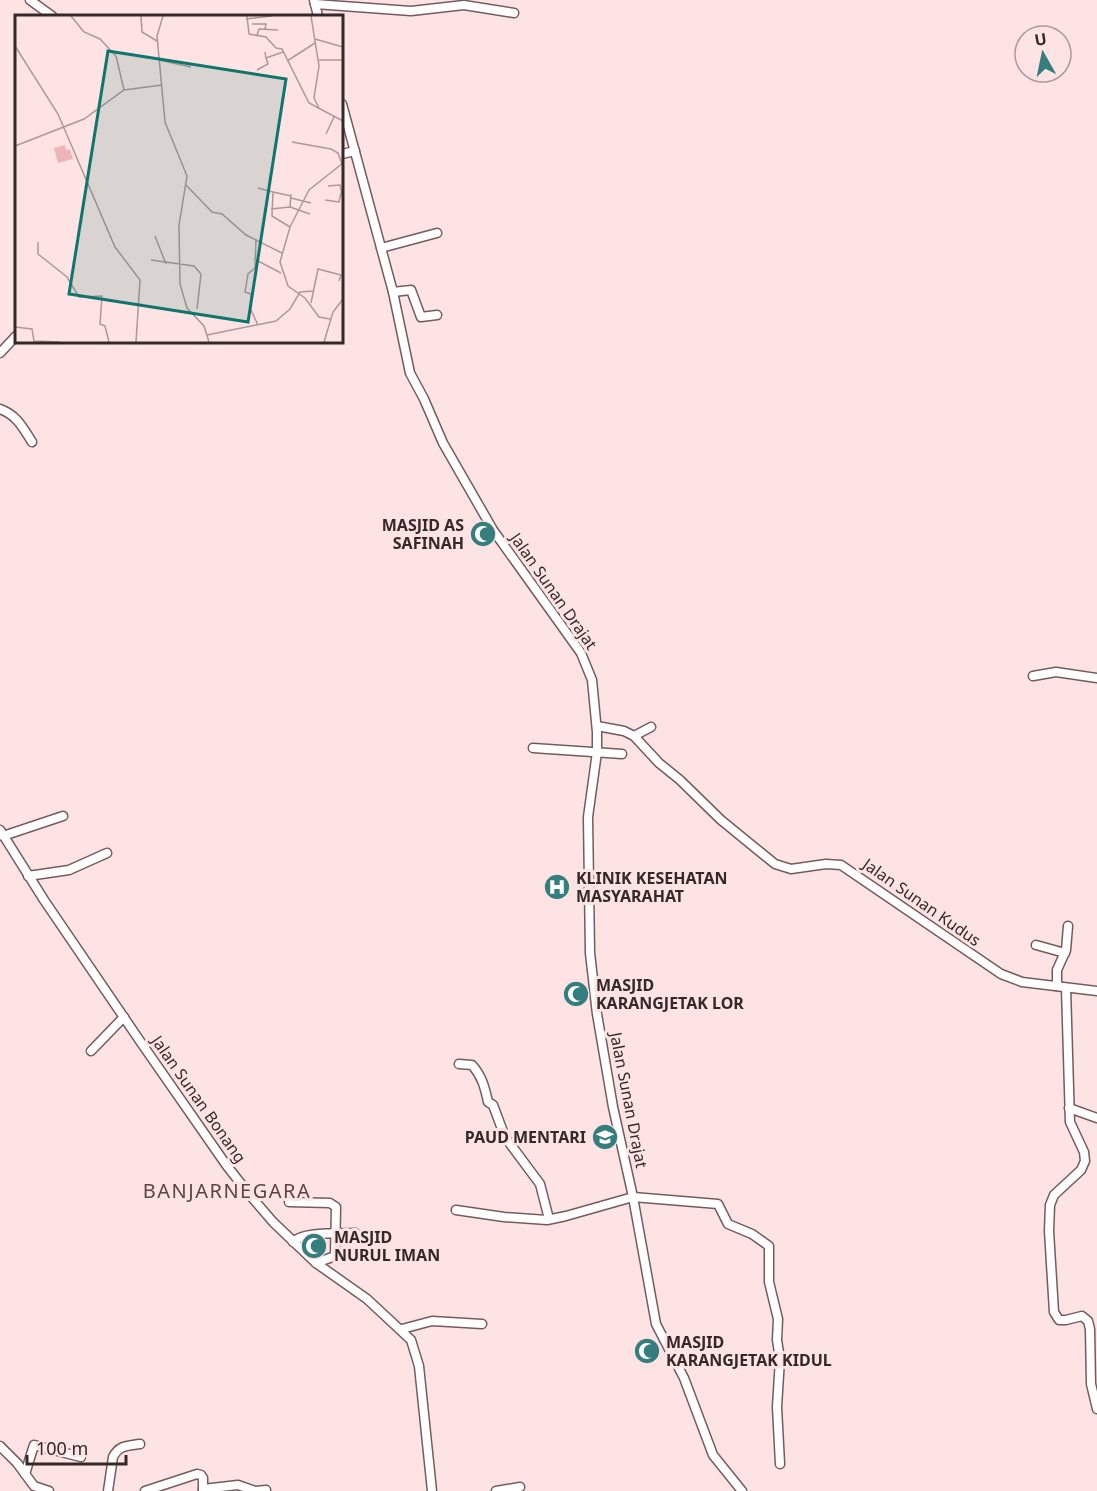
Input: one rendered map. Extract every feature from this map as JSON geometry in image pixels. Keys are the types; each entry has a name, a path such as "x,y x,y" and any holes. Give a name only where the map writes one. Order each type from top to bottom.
{"street":[{"path":"30,0 51,15"},
{"path":"315,2 411,11 464,5 514,13"},
{"name":"Jalan Sunan Drajat","path":"344,111 393,292 408,368 443,443 493,530 585,659 594,691 597,726 597,752 588,817 592,976 613,1107 633,1197 656,1324 684,1378 713,1455 742,1491"},
{"path":"344,154 355,151"},
{"path":"381,248 437,232"},
{"path":"393,292 411,290 421,317 437,315"},
{"path":"0,353 15,337"},
{"path":"0,409 15,416 32,442"},
{"path":"1033,676 1056,672 1097,678"},
{"path":"597,726 624,731 634,736 651,727"},
{"name":"Jalan Sunan Kudus","path":"634,736 659,763 721,820 775,864 791,869 826,864 841,865 1001,974 1022,982 1097,992"},
{"path":"533,748 622,754"},
{"path":"2,833 63,816"},
{"name":"Jalan Sunan Bonang","path":"2,833 28,876 227,1166 273,1222 293,1242 316,1263 367,1299 402,1329 411,1340 419,1366 432,1491"},
{"path":"28,876 69,870 107,853"},
{"path":"1057,986 1057,970 1065,953 1068,926"},
{"path":"1036,945 1065,953"},
{"path":"1066,988 1071,1127 1084,1152 1085,1161 1081,1170 1054,1195 1050,1205 1049,1231 1054,1312 1055,1317 1059,1320 1082,1316 1088,1321 1091,1384 1097,1409"},
{"path":"91,1051 124,1017"},
{"path":"459,1064 472,1065 479,1074 485,1085 488,1102 494,1107 505,1137 540,1184 549,1219"},
{"path":"1069,1108 1097,1118"},
{"path":"456,1210 504,1217 549,1219 633,1197 719,1205 728,1224 752,1233 768,1244 769,1282 778,1319 777,1340 780,1359 777,1407 780,1464"},
{"path":"289,1202 333,1204 336,1207 335,1256 316,1263"},
{"path":"293,1242 297,1237 306,1235 355,1233"},
{"path":"402,1329 432,1321 482,1324"},
{"path":"108,1491 113,1457 116,1452 120,1447 140,1444"},
{"path":"25,1474 34,1445 81,1457"},
{"path":"0,1446 34,1485 49,1491"},
{"path":"145,1491 197,1474 201,1474 203,1478 203,1490 238,1485 255,1491 266,1490"},
{"path":"496,1491 520,1487"}],"place":[{"name":"MASJID AS SAFINAH","path":"483,534"},
{"name":"KLINIK KESEHATAN MASYARAHAT","path":"557,887"},
{"name":"MASJID KARANGJETAK LOR","path":"576,994"},
{"name":"PAUD MENTARI","path":"605,1137"},
{"name":"MASJID NURUL IMAN","path":"314,1246"},
{"name":"MASJID KARANGJETAK KIDUL","path":"647,1351"}],"district":[{"name":"BANJARNEGARA","path":"227,1190"}]}
